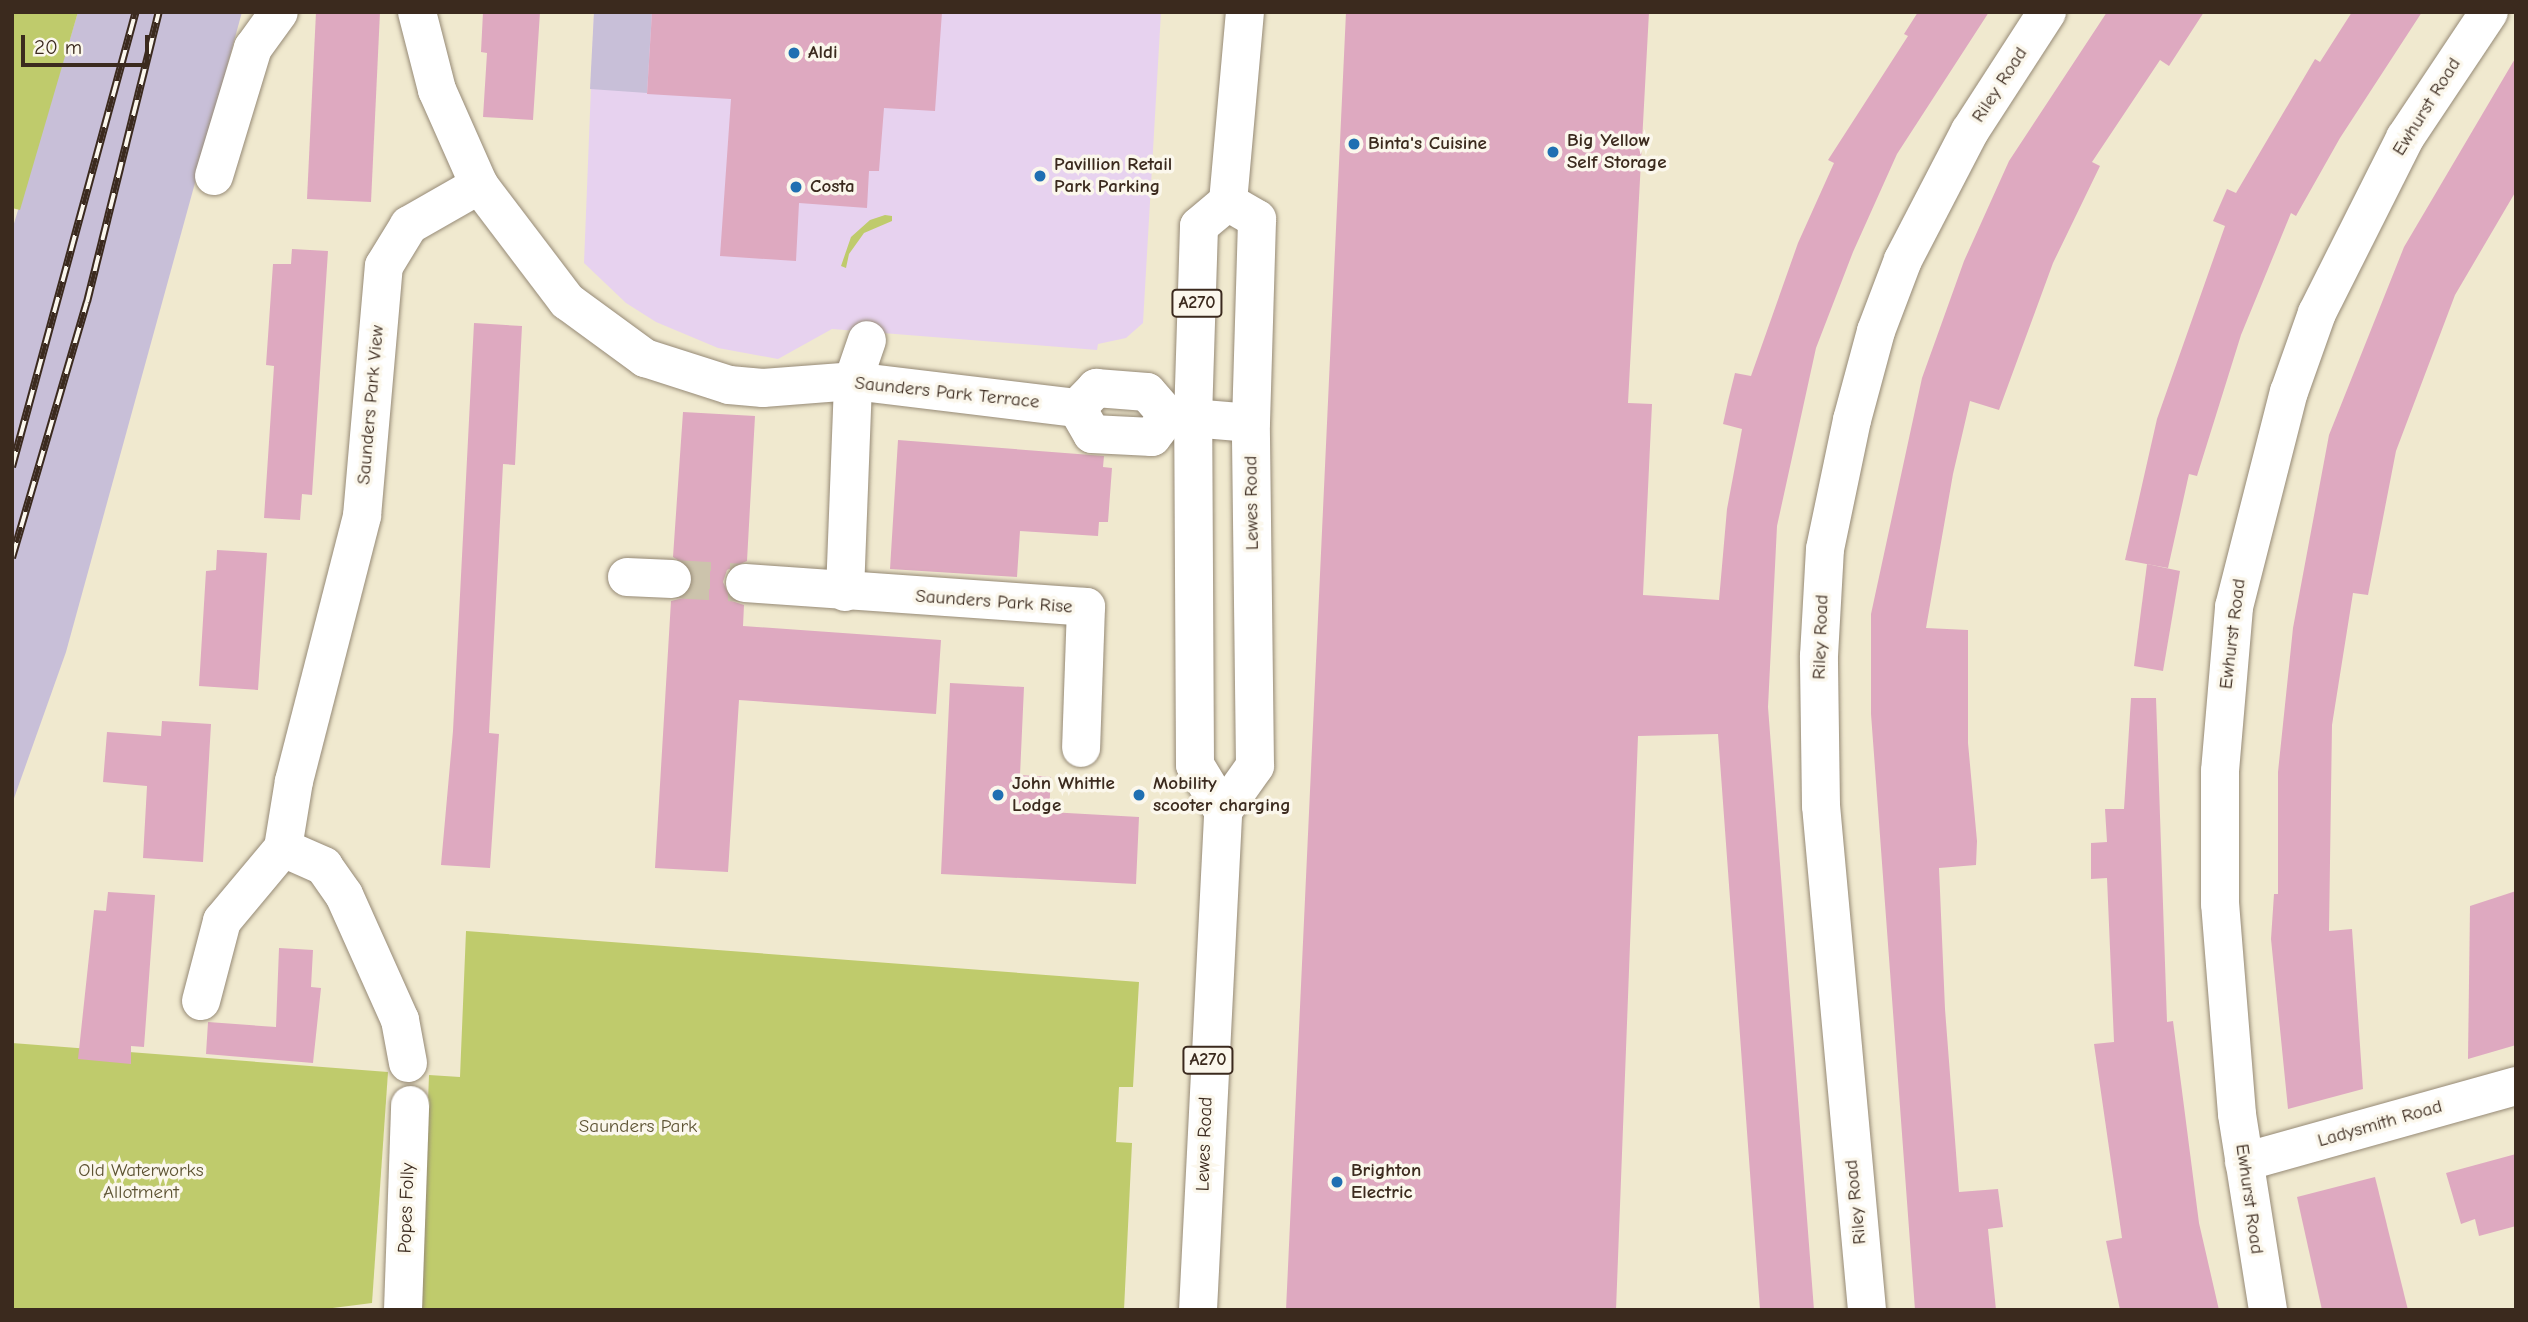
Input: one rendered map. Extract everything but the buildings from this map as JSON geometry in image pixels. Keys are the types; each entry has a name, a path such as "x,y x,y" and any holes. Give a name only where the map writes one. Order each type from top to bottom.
{"street":[{"path":"214,176 253,48 279,12"},
{"path":"417,12 437,90 479,185"},
{"path":"1228,202 1245,12"},
{"name":"Riley Road","path":"1867,1310 1821,806 1819,656 1825,549 1852,420 1876,331 1903,260 1970,131 2048,12"},
{"name":"Ewhurst Road","path":"2268,1310 2244,1162 2220,904 2220,771 2240,576 2289,392 2317,313 2405,138 2489,12"},
{"name":"Saunders Park Terrace","path":"479,185 568,301 645,358 729,385 763,388 853,381 1077,408 1096,388 1147,392 1180,417"},
{"name":"Saunders Park View","path":"201,1001 222,921 283,848 295,781 362,516 384,266 409,225 479,185"},
{"name":"A270","path":"1223,811 1195,765 1180,417 1199,226 1228,202"},
{"name":"Lewes Road","path":"1198,1310 1223,811 1255,766 1251,422 1257,219 1228,202"},
{"path":"845,592 853,381 867,340"},
{"path":"1180,417 1251,422"},
{"path":"627,576 672,579"},
{"name":"Saunders Park Rise","path":"745,583 1086,607 1081,748"},
{"path":"283,848 324,866 344,895 400,1020 408,1063"},
{"name":"Ladysmith Road","path":"2244,1162 2516,1086"},
{"name":"Popes Folly","path":"403,1310 410,1105"}],"shaded area":[{"path":"78,12 242,12 66,652 12,804 12,230"},
{"path":"594,12 1161,12 1143,323 1126,338 1098,344 1097,350 832,329 778,359 718,348 656,322 626,303 584,263"},
{"path":"594,12 652,12 647,93 590,89"}],"green space":[{"path":"12,12 78,12 20,210 12,208"},
{"path":"885,215 892,216 892,221 864,233 849,254 846,268 841,266 851,237 870,220"},
{"name":"Saunders Park","path":"466,931 1139,982 1133,1087 1119,1087 1116,1142 1132,1143 1124,1310 420,1310 429,1075 460,1077"},
{"name":"Old Waterworks Allotment","path":"12,1043 388,1072 372,1303 317,1310 12,1310"}],"tunnel":[{"path":"672,579 745,583"}],"railway":[{"path":"12,467 136,12"},
{"path":"12,558 87,302 159,12"}],"place":[{"name":"Aldi","path":"794,53"},
{"name":"Binta's Cuisine","path":"1354,144"},
{"name":"Big Yellow Self Storage","path":"1553,152"},
{"name":"Pavillion Retail Park Parking","path":"1040,176"},
{"name":"Costa","path":"796,187"},
{"name":"John Whittle Lodge","path":"998,795"},
{"name":"Mobility scooter charging","path":"1139,795"},
{"name":"Brighton Electric","path":"1337,1182"}]}
